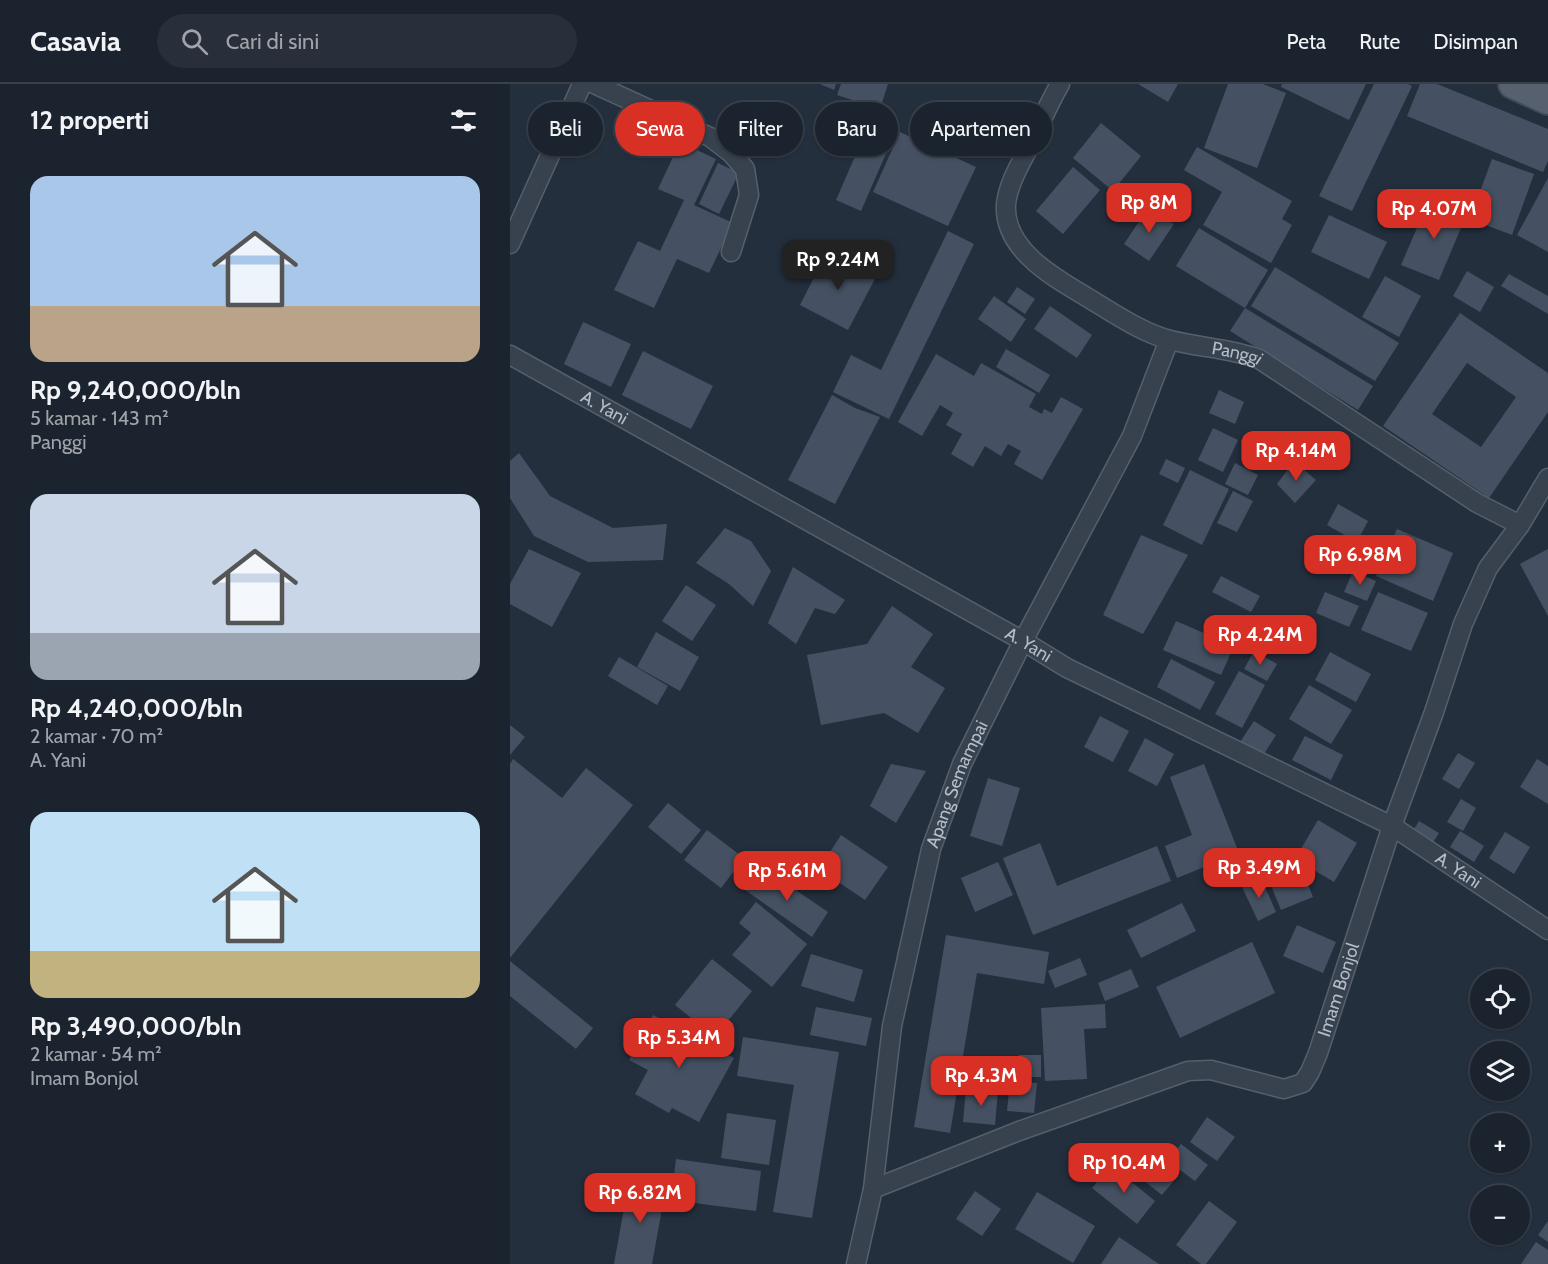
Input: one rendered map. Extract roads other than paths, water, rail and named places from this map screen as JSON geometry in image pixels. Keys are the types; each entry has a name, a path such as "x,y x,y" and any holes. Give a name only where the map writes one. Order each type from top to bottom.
{"main road":[{"path":"1513,84 1548,100"}],"street":[{"path":"510,244 582,84"},
{"path":"594,84 710,137 731,153 745,169 748,195 731,252"},
{"name":"Panggi","path":"1055,86 1010,187 1006,205 1009,224 1017,243 1031,258 1065,284 1136,326 1169,340 1237,351 1259,359 1477,503 1520,525"},
{"name":"Apang Semampai","path":"856,1264 873,1189 892,1026 931,849 962,764 1023,641 1132,436 1169,340"},
{"name":"A. Yani","path":"510,355 1023,641 1067,668 1392,826 1548,930"},
{"name":"Imam Bonjol","path":"873,1189 1019,1131 1188,1071 1211,1070 1284,1089 1303,1083 1318,1053 1392,826 1475,593 1488,568 1520,525 1548,478"}]}
